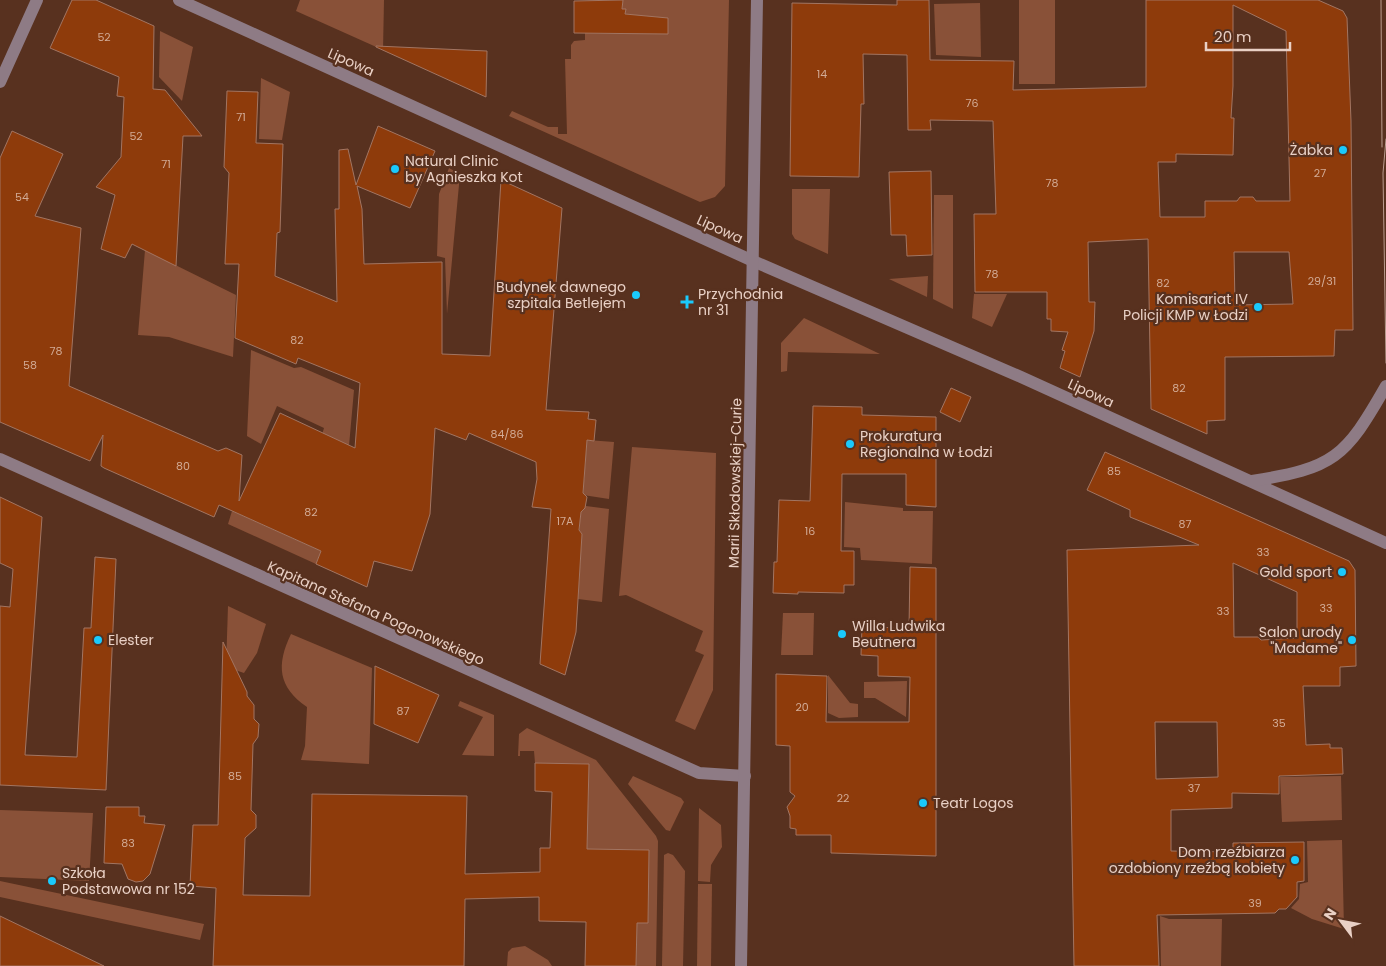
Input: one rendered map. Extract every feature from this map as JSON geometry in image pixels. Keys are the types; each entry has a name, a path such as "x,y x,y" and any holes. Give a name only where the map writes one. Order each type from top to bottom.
{"street":[{"path":"0,82 37,0"},
{"name":"Lipowa","path":"179,0 752,261 1386,542"},
{"name":"Marii Skłodowskiej-Curie","path":"740,966 745,776 757,0"},
{"path":"1252,481 1308,470 1340,453 1368,418 1386,386"},
{"name":"Kapitana Stefana Pogonowskiego","path":"0,459 699,773 745,776"}],"shaded area":[{"path":"300,0 384,0 383,50 296,11"},
{"path":"623,0 729,0 725,186 715,197 700,202 509,116 512,111 548,127 558,127 558,134 567,134 565,59 571,59 571,45 574,41 585,40 585,33 626,34 630,29 630,14 625,14 625,9 622,9"},
{"path":"1019,0 1055,0 1055,84 1019,84"},
{"path":"980,3 981,57 936,55 934,4"},
{"path":"160,31 193,47 182,101 159,77"},
{"path":"261,78 290,92 282,140 259,139"},
{"path":"449,168 460,174 447,314 445,258 437,256 439,194"},
{"path":"792,189 830,189 828,254 795,239 792,234"},
{"path":"934,195 953,195 953,309 933,299"},
{"path":"145,250 236,295 233,357 169,337 138,335"},
{"path":"928,276 927,297 889,279"},
{"path":"974,294 1007,294 992,327 972,318"},
{"path":"804,318 880,354 788,352 787,371 781,372 781,343"},
{"path":"251,350 294,368 301,367 354,390 348,457 319,445 324,428 277,406 261,444 247,436"},
{"path":"587,440 614,442 609,499 583,495"},
{"path":"632,447 716,453 713,690 695,730 675,721 704,655 695,651 703,631 626,595 619,596"},
{"path":"845,502 903,508 903,511 933,511 932,564 861,560 860,548 844,547"},
{"path":"586,506 609,509 602,602 578,599 582,534 579,533 581,509"},
{"path":"232,511 321,551 316,564 228,524"},
{"path":"228,606 266,624 257,653 244,673 226,667"},
{"path":"783,613 814,613 813,655 781,655"},
{"path":"291,634 372,668 369,764 301,760 305,746 307,707 290,692 285,683 282,665 286,645"},
{"path":"828,675 850,703 858,704 858,717 839,718 828,713"},
{"path":"907,681 906,717 875,698 864,698 864,682"},
{"path":"460,701 494,715 494,756 462,755 483,717 458,706"},
{"path":"527,728 596,760 656,836 658,841 656,966 636,966 637,923 648,922 649,850 587,849 589,764 535,763 534,751 520,751 520,756 518,756 519,734"},
{"path":"633,776 681,798 684,802 670,831 666,830 628,784"},
{"path":"1341,776 1342,820 1282,822 1280,777"},
{"path":"699,808 721,825 722,847 711,865 710,882 698,881"},
{"path":"0,810 93,813 89,881 0,877"},
{"path":"1342,840 1344,929 1312,919 1291,908 1299,899 1300,884 1308,882 1307,841"},
{"path":"668,853 673,855 685,871 683,966 662,966 664,855"},
{"path":"0,881 204,924 200,940 0,897"},
{"path":"698,884 712,884 711,966 697,966"},
{"path":"1160,916 1169,919 1222,919 1221,966 1161,966"},
{"path":"525,946 548,960 552,966 507,966 508,952 512,948"}],"building":[{"path":"72,0 96,0 154,26 153,89 165,90 202,136 183,136 176,266 132,244 125,258 101,249 115,195 96,187 121,157 124,97 117,96 119,77 50,48"},
{"path":"623,0 622,9 626,9 625,14 668,18 668,34 574,33 574,1"},
{"path":"897,0 929,0 930,60 1014,61 1013,90 1146,87 1146,0 1318,0 1343,11 1347,18 1351,121 1353,330 1335,330 1334,356 1225,357 1225,420 1207,421 1207,434 1151,409 1148,239 1088,242 1089,302 1095,302 1094,331 1080,377 1060,368 1065,351 1062,350 1068,332 1051,331 1051,319 1047,319 1047,292 975,292 974,214 996,214 993,121 930,120 931,130 908,130 907,55 863,54 864,104 861,104 859,177 790,176 792,3 897,5","holes":["1233,5 1286,31 1290,201 1256,201 1253,197 1240,197 1237,201 1205,201 1205,217 1160,217 1158,162 1176,162 1176,154 1233,155 1234,118 1231,118","1234,252 1289,252 1293,304 1235,305"]},
{"path":"376,47 487,51 486,97"},
{"path":"227,91 258,92 256,143 283,144 280,232 277,233 275,276 337,302 335,209 339,209 339,150 348,149 356,185 378,126 435,151 410,208 357,186 362,209 364,264 442,262 442,354 490,356 501,180 562,208 546,410 589,412 588,419 596,420 594,441 587,440 583,493 587,497 585,508 581,512 579,530 582,534 576,632 565,675 540,664 551,509 532,507 537,479 536,462 469,433 466,440 435,428 430,514 412,571 374,561 367,587 316,564 321,551 219,505 214,517 104,468 101,466 103,435 90,461 0,422 0,158 12,131 63,154 35,216 81,228 69,386 218,451 226,448 242,455 239,501 280,413 355,448 360,383 298,358 296,364 235,338 239,264 225,264 229,173 224,167"},
{"path":"931,171 932,255 907,256 906,235 891,235 889,172"},
{"path":"951,388 971,397 960,422 940,412"},
{"path":"813,406 862,407 862,415 936,417 936,507 906,505 906,474 842,474 841,551 854,551 854,585 844,585 844,593 773,593 774,562 777,562 779,500 810,501"},
{"path":"1105,452 1349,561 1355,570 1356,666 1340,667 1340,686 1303,686 1306,745 1330,744 1330,748 1342,748 1343,774 1279,776 1279,794 1232,793 1232,808 1171,810 1171,851 1233,852 1233,843 1304,842 1304,881 1297,882 1297,897 1286,909 1279,909 1275,913 1157,915 1159,966 1074,966 1067,550 1199,545 1130,517 1130,510 1087,490","holes":["1233,563 1297,592 1297,638 1261,640 1258,637 1234,637","1155,722 1217,722 1218,777 1156,779"]},
{"name":"Elester","path":"0,497 42,517 25,755 77,757 84,628 91,628 95,557 116,559 106,790 0,785 0,606 10,607 13,569 0,563"},
{"path":"910,567 936,568 936,856 831,853 831,835 796,835 796,829 790,828 790,816 787,807 795,796 790,792 790,746 776,745 776,674 827,676 826,722 909,722 910,677 878,676 878,656 861,655 862,627 909,628"},
{"path":"223,642 247,692 247,696 254,705 254,719 259,724 258,737 253,744 251,810 256,815 256,828 245,838 243,895 310,896 312,794 467,796 465,874 540,872 540,848 550,848 552,792 535,791 535,763 589,764 587,849 649,850 648,923 637,923 636,966 585,966 586,922 539,921 539,897 465,899 464,966 213,966 216,888 190,886 193,825 218,825"},
{"path":"375,666 439,695 418,743 374,724"},
{"path":"106,807 139,807 139,816 145,816 144,823 165,825 150,874 143,881 136,882 128,879 122,864 104,863"},
{"path":"0,916 104,966 0,966"}],"tram line":[{"path":"1381,0 1382,147"},
{"path":"1386,139 1383,173 1386,363"}],"place":[{"name":"Żabka","path":"1343,150"},
{"name":"Natural Clinic by Agnieszka Kot","path":"395,169"},
{"name":"Budynek dawnego szpitala Betlejem","path":"636,295"},
{"name":"Przychodnia nr 31","path":"687,302"},
{"name":"Komisariat IV Policji KMP w Łodzi","path":"1258,307"},
{"name":"Prokuratura Regionalna w Łodzi","path":"850,444"},
{"name":"Gold sport","path":"1342,572"},
{"name":"Willa Ludwika Beutnera","path":"842,634"},
{"name":"Elester","path":"98,640"},
{"name":"Salon urody \"Madame\"","path":"1352,640"},
{"name":"Teatr Logos","path":"923,803"},
{"name":"Dom rzeźbiarza ozdobiony rzeźbą kobiety","path":"1295,860"},
{"name":"Szkoła Podstawowa nr 152","path":"52,881"}]}
